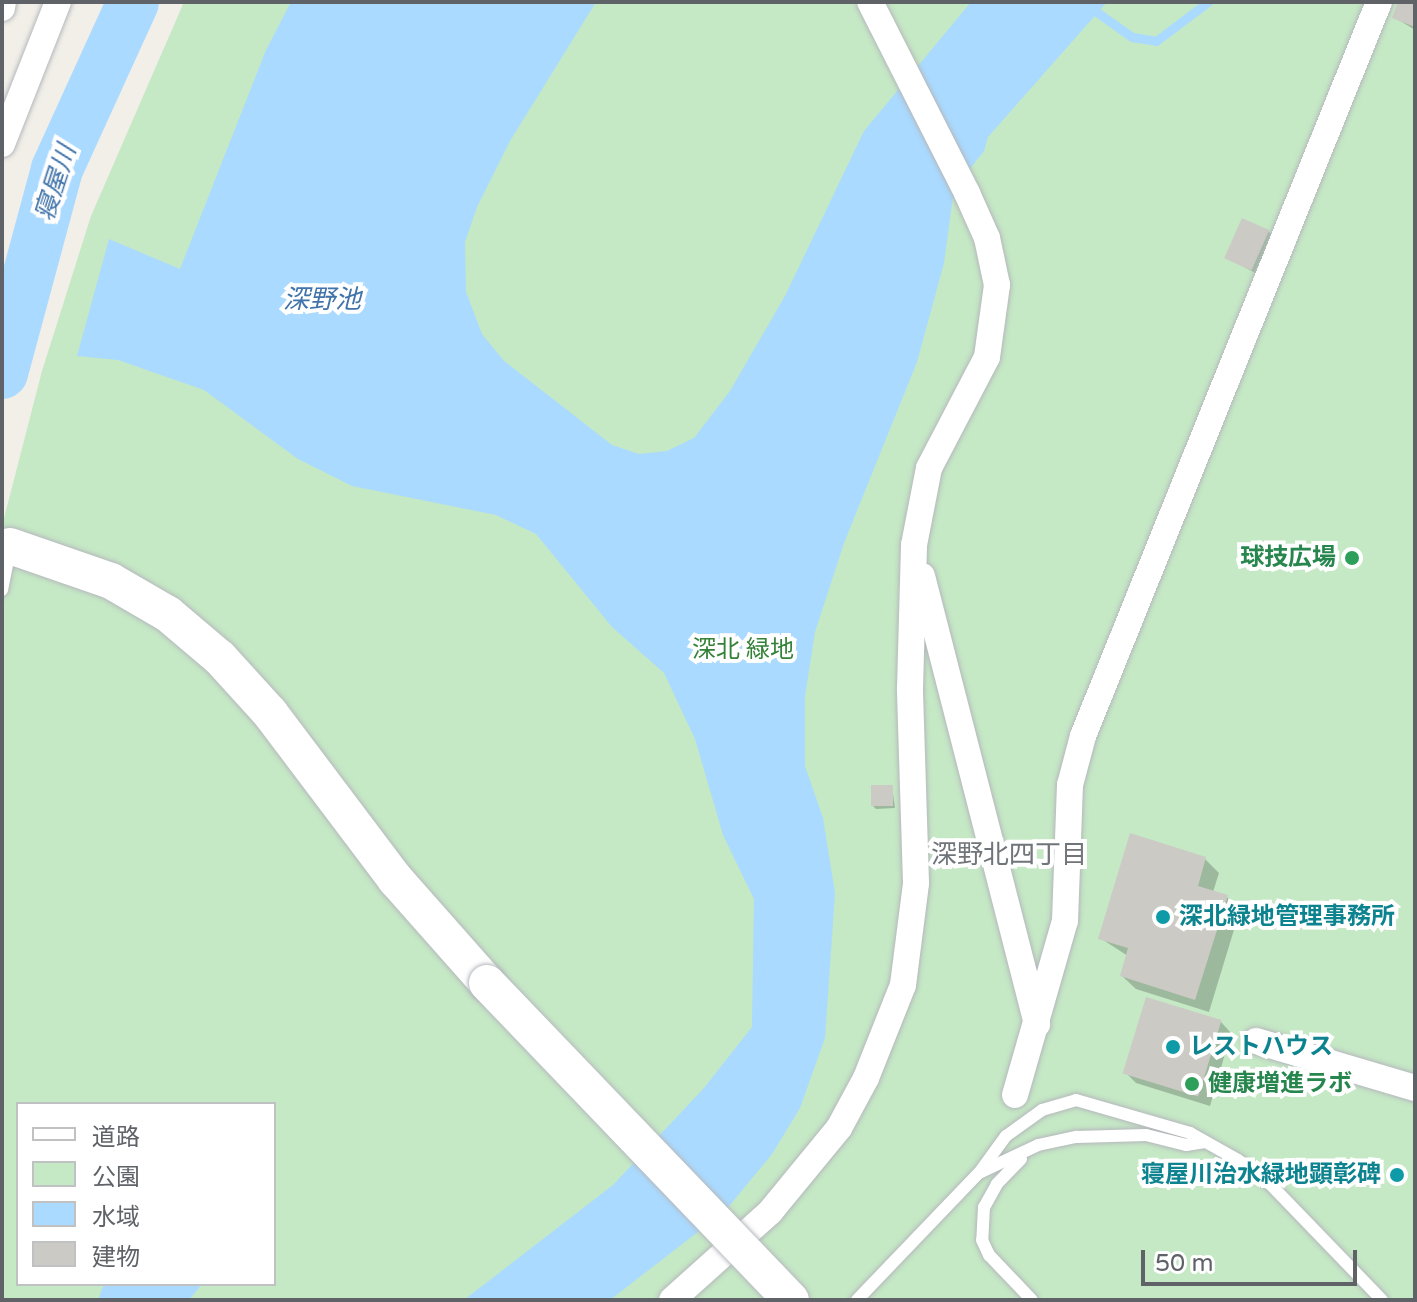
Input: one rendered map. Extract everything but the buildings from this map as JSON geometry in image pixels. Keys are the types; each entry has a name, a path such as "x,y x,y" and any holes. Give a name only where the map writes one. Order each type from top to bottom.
{"street":[{"path":"2,144 58,2"},
{"path":"672,1300 770,1212 839,1128 866,1078 903,985 916,883 910,689 914,545 929,468 987,357 994,327 994,263 967,193 870,2"},
{"path":"1015,1095 1065,921 1070,785 1083,736 1379,2"},
{"path":"6,545 111,581 168,614 220,658 270,713 396,880 487,983 791,1300"},
{"path":"914,545 1037,1025"},
{"path":"1256,1041 1415,1088"}],"lane":[{"path":"2,590 6,545"},
{"path":"857,1300 979,1173 1006,1136 1027,1118 1060,1102 1092,1103 1205,1142 1270,1184 1382,1300"},
{"path":"979,1173 1038,1145 1114,1134 1146,1135 1186,1145 1205,1142"},
{"path":"1032,1300 989,1255 981,1226 997,1184 1038,1145"}],"green space":[{"name":"深北 緑地","path":"184,2 1415,2 1415,1300 2,1300 2,526 42,371 91,216"}],"water":[{"name":"深野池","path":"291,2 596,2 510,141 477,207 465,242 466,292 482,334 503,360 612,445 639,454 667,451 694,438 730,391 785,296 864,131 971,2 1107,2 988,137 984,151 954,189 944,263 917,362 844,543 815,632 805,696 805,766 823,818 835,893 825,1038 800,1108 772,1154 725,1211 610,1300 464,1300 613,1185 704,1088 752,1027 754,899 723,835 695,739 664,673 612,627 536,534 496,515 352,486 298,459 204,390 118,360 77,356 109,239 180,269 266,50"},
{"path":"103,1286 200,1286 189,1300 98,1300"}],"waterway":[{"name":"寝屋川","path":"2,373 57,169 133,2"},
{"path":"1098,13 1132,37 1156,41 1208,2"}],"place":[{"name":"球技広場","path":"1352,558"},
{"name":"深北緑地管理事務所","path":"1163,917"},
{"name":"レストハウス","path":"1173,1047"},
{"name":"健康増進ラボ","path":"1192,1084"},
{"name":"寝屋川治水緑地顕彰碑","path":"1397,1175"}],"district":[{"name":"深野北四丁目","path":"1009,855"}]}
